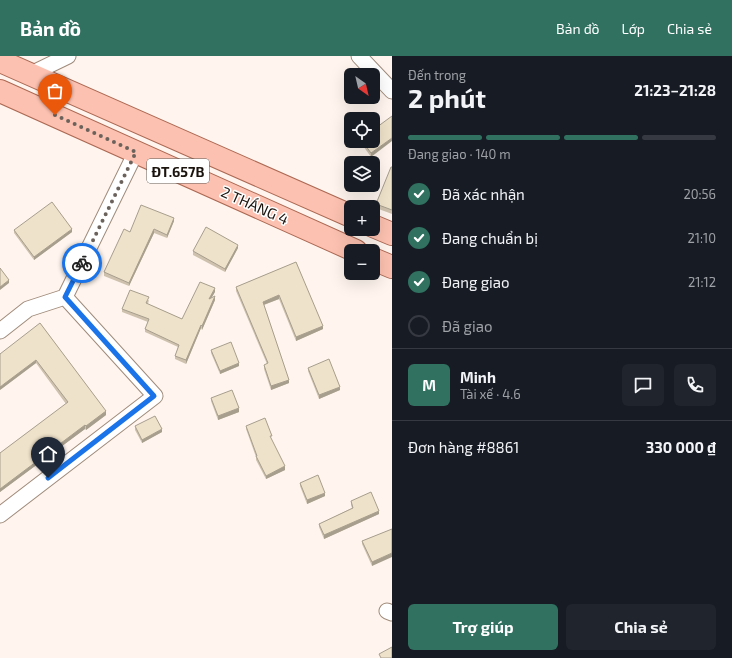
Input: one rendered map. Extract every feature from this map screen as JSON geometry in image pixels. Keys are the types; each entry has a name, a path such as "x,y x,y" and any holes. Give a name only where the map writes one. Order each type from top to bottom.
{"main road":[{"name":"2 THÁNG 4","path":"0,61 344,213"},
{"name":"2 THÁNG 4","path":"0,91 344,246"},
{"path":"380,229 392,234"},
{"path":"380,261 392,267"}],"street":[{"path":"31,74 68,56"},
{"path":"359,56 392,91"},
{"path":"0,330 28,309 65,297 136,152"},
{"path":"0,515 154,396 65,297"}],"building":[{"path":"392,116 392,138 380,147 380,125"},
{"path":"367,148 378,148 371,153"},
{"path":"392,167 392,210 380,206 380,200 378,200"},
{"path":"52,202 72,229 34,257 14,230"},
{"path":"141,205 174,218 167,235 154,229 129,283 104,272 124,229 130,232"},
{"path":"206,227 238,245 225,269 193,251"},
{"path":"296,262 323,326 296,337 279,295 263,302 289,380 271,386 264,365 268,363 236,287"},
{"path":"0,268 9,280 0,287"},
{"path":"200,282 215,288 209,299 215,296 186,360 175,356 179,345 145,329 149,319 122,309 130,290 149,297 146,303 182,319"},
{"path":"40,323 106,411 0,489 0,453 68,402 36,360 0,387 0,354"},
{"path":"231,342 239,363 220,371 211,350"},
{"path":"329,359 340,387 319,395 308,368"},
{"path":"232,390 239,408 218,416 211,398"},
{"path":"155,416 162,429 142,440 135,426"},
{"path":"265,418 272,436 270,436 285,466 266,476 256,456 246,426"},
{"path":"318,475 325,493 307,500 300,483"},
{"path":"371,492 379,511 324,535 319,524 353,508 351,501"},
{"path":"392,529 392,553 372,562 362,541"},
{"path":"392,647 392,658 381,658 379,654"}],"way so far":[{"path":"55,115 136,152 82,263"}],"route":[{"path":"48,478 154,396 65,297 82,263"}]}
